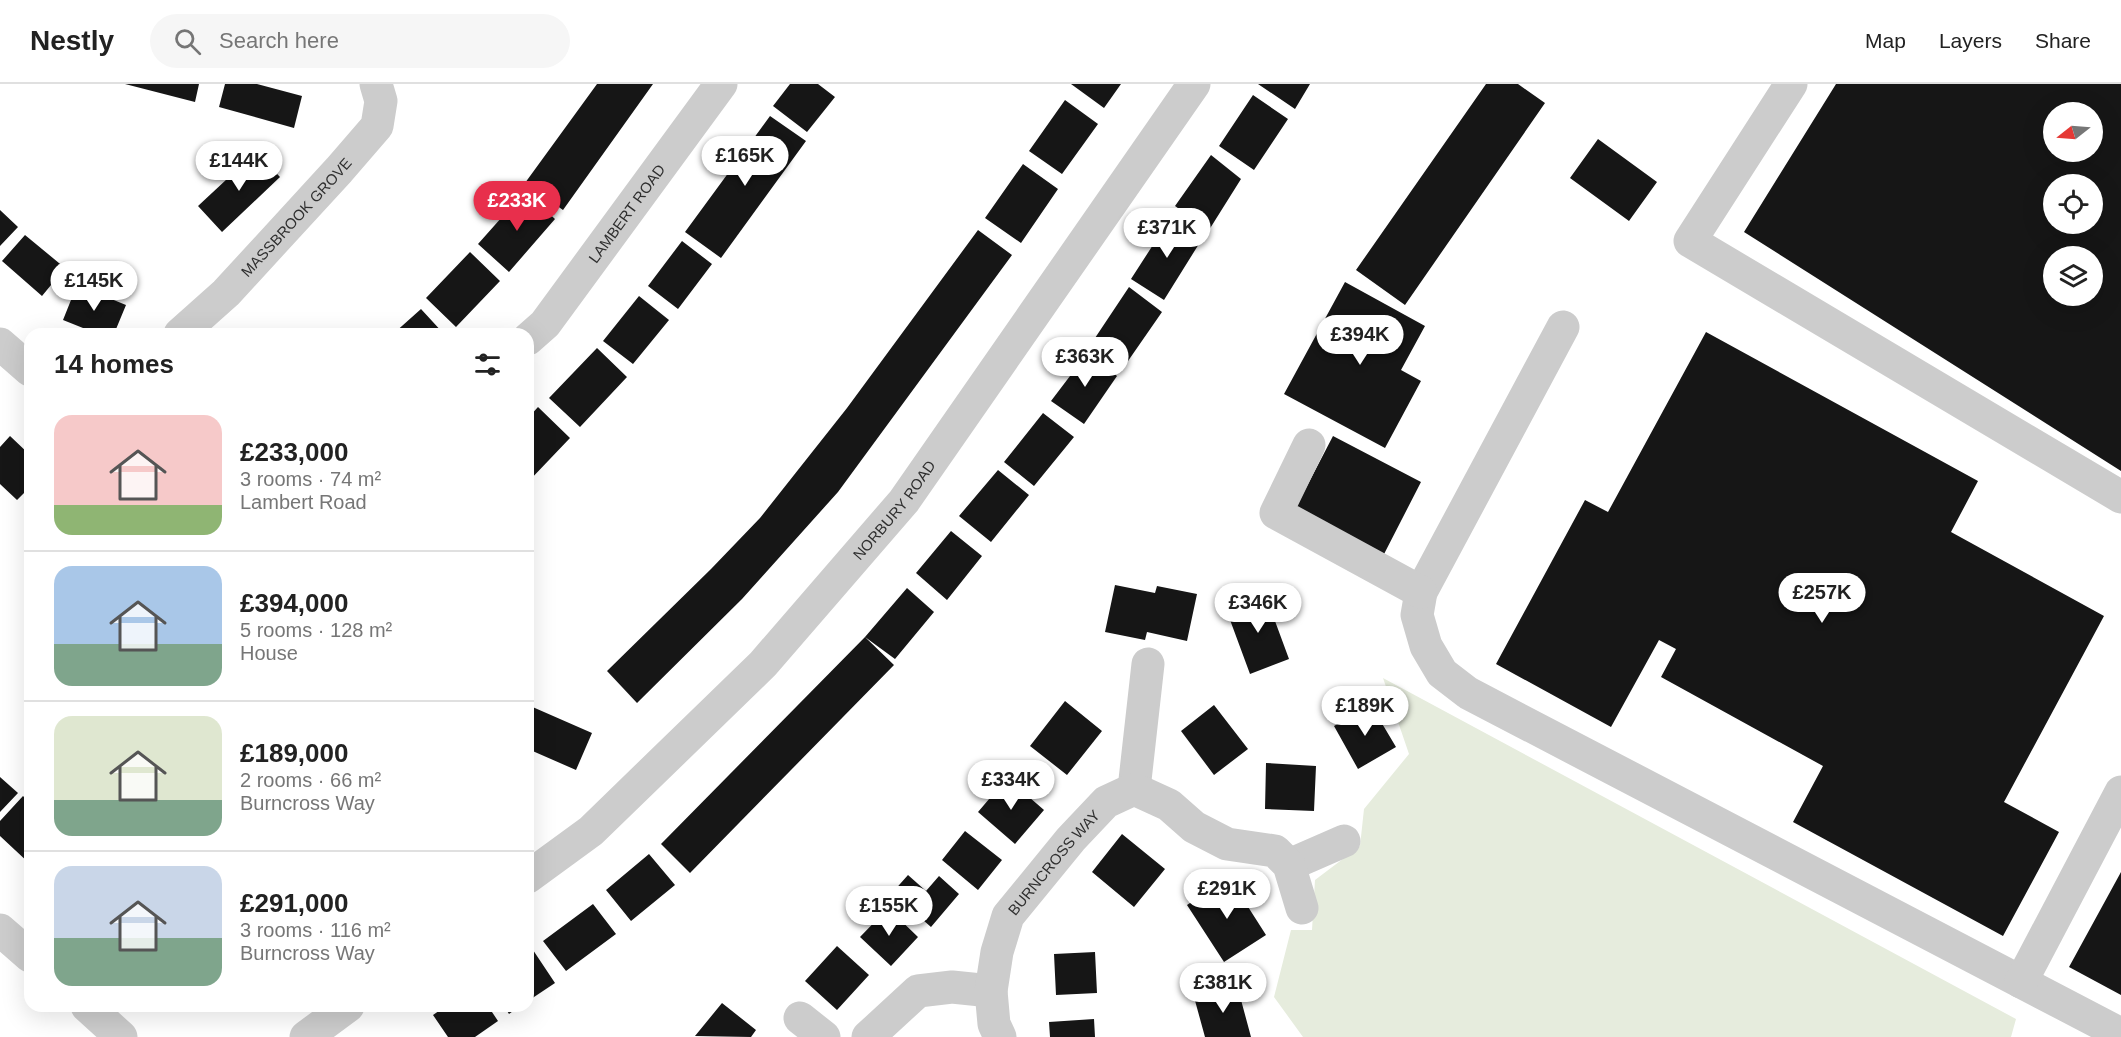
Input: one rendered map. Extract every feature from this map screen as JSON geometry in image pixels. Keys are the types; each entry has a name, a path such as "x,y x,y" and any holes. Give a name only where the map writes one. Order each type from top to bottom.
{"street":[{"name":"MASSBROOK GROVE","path":"187,328 226,293 377,126 381,101 376,84"},
{"name":"LAMBERT ROAD","path":"534,334 545,324 721,84"},
{"name":"NORBURY ROAD","path":"534,871 591,831 763,664 904,501 1194,84"},
{"path":"1791,84 1690,241 2121,497"},
{"path":"1563,327 1421,592 1417,615 1426,646 1442,673 1468,693 2121,1034"},
{"path":"0,344 24,365"},
{"path":"1309,446 1276,513 1421,592"},
{"path":"1148,664 1134,789 1169,805 1194,827 1227,844 1275,851 1289,865 1302,908"},
{"name":"BURNCROSS WAY","path":"1000,1037 994,1024 991,992 997,952 1008,916 1071,839 1106,802 1134,789"},
{"path":"2021,982 2121,792"},
{"path":"1289,865 1344,841"},
{"path":"0,930 24,951"},
{"path":"868,1037 918,991 952,987 991,992"},
{"path":"94,1012 121,1037"},
{"path":"306,1037 340,1012"}],"green space":[{"path":"1383,678 2016,1019 2011,1037 1303,1037 1274,997 1291,930 1312,930 1315,880 1360,846 1364,809 1409,754"}],"building":[{"path":"125,84 199,84 195,102"},
{"path":"225,84 257,84 302,96 294,128 219,107"},
{"path":"597,84 653,84 563,210 525,183"},
{"path":"790,84 818,84 835,97 807,132 773,106"},
{"path":"1071,84 1121,84 1104,108"},
{"path":"1258,84 1310,84 1295,109"},
{"path":"1486,84 1518,84 1545,103 1405,305 1356,270"},
{"path":"1836,84 2121,84 2121,471 1744,232"},
{"path":"1253,95 1288,119 1254,170 1219,146"},
{"path":"1065,100 1098,124 1062,174 1029,151"},
{"path":"770,116 806,141 721,258 685,232"},
{"path":"1598,139 1657,182 1629,221 1570,178"},
{"path":"256,152 280,177 222,232 198,206"},
{"path":"1211,155 1241,179 1209,230 1175,206"},
{"path":"1023,164 1058,189 1021,243 985,218"},
{"path":"525,191 555,219 509,272 478,244"},
{"path":"0,210 18,227 0,246"},
{"path":"1171,217 1202,239 1164,300 1131,279"},
{"path":"978,230 1012,255 838,492 742,599 637,703 607,671 760,518 847,408"},
{"path":"25,235 65,268 42,296 2,261"},
{"path":"682,241 712,264 678,309 648,286"},
{"path":"470,252 500,281 456,327 426,298"},
{"path":"1345,282 1425,326 1401,370 1421,381 1385,448 1284,394"},
{"path":"77,285 126,305 116,328 83,328 63,320"},
{"path":"1129,287 1162,312 1128,361 1095,338"},
{"path":"639,296 669,320 633,364 603,341"},
{"path":"421,309 438,328 400,328"},
{"path":"1706,332 1978,481 1951,532 2104,616 2004,802 2059,832 2003,936 1793,822 1823,766 1661,677 1676,649 1659,640 1611,727 1496,664 1585,500 1608,512"},
{"path":"597,348 627,377 580,427 549,398"},
{"path":"1089,351 1117,376 1084,424 1051,401"},
{"path":"538,407 570,438 534,476 534,411"},
{"path":"1043,413 1074,437 1034,486 1004,462"},
{"path":"10,436 24,449 24,493 17,500 0,484 0,447"},
{"path":"1333,436 1421,482 1382,558 1294,511"},
{"path":"998,470 1029,495 991,542 959,516"},
{"path":"951,531 982,556 947,600 916,573"},
{"path":"1115,585 1155,593 1157,586 1197,594 1187,641 1147,632 1145,640 1105,632"},
{"path":"907,588 934,612 895,659 865,637"},
{"path":"1265,594 1289,659 1250,674 1226,609"},
{"path":"865,637 894,665 690,873 661,844"},
{"path":"1065,701 1102,731 1067,775 1030,746"},
{"path":"1214,705 1248,749 1214,775 1181,731"},
{"path":"1371,705 1396,747 1358,769 1334,726"},
{"path":"534,708 592,733 576,770 534,752"},
{"path":"1266,763 1316,766 1314,811 1265,809"},
{"path":"0,777 18,793 0,812"},
{"path":"1007,778 1044,810 1015,844 978,812"},
{"path":"23,796 24,858 0,836 0,821"},
{"path":"965,831 1002,860 978,890 942,860"},
{"path":"1122,834 1165,869 1134,907 1092,872"},
{"path":"649,854 675,885 631,921 606,890"},
{"path":"2121,872 2121,995 2069,967"},
{"path":"908,875 926,891 939,876 959,894 931,927 892,893"},
{"path":"1229,877 1266,935 1224,962 1187,905"},
{"path":"593,904 616,934 566,971 543,941"},
{"path":"888,908 918,937 891,966 860,937"},
{"path":"837,946 869,975 837,1010 805,981"},
{"path":"534,952 555,983 534,997"},
{"path":"1095,952 1097,993 1056,995 1054,954"},
{"path":"1237,985 1251,1037 1205,1037 1194,997"},
{"path":"722,1003 756,1030 751,1037 695,1036"},
{"path":"437,1012 492,1012 498,1021 475,1037 448,1037 433,1015"},
{"path":"1094,1019 1095,1037 1050,1037 1049,1022"}]}
